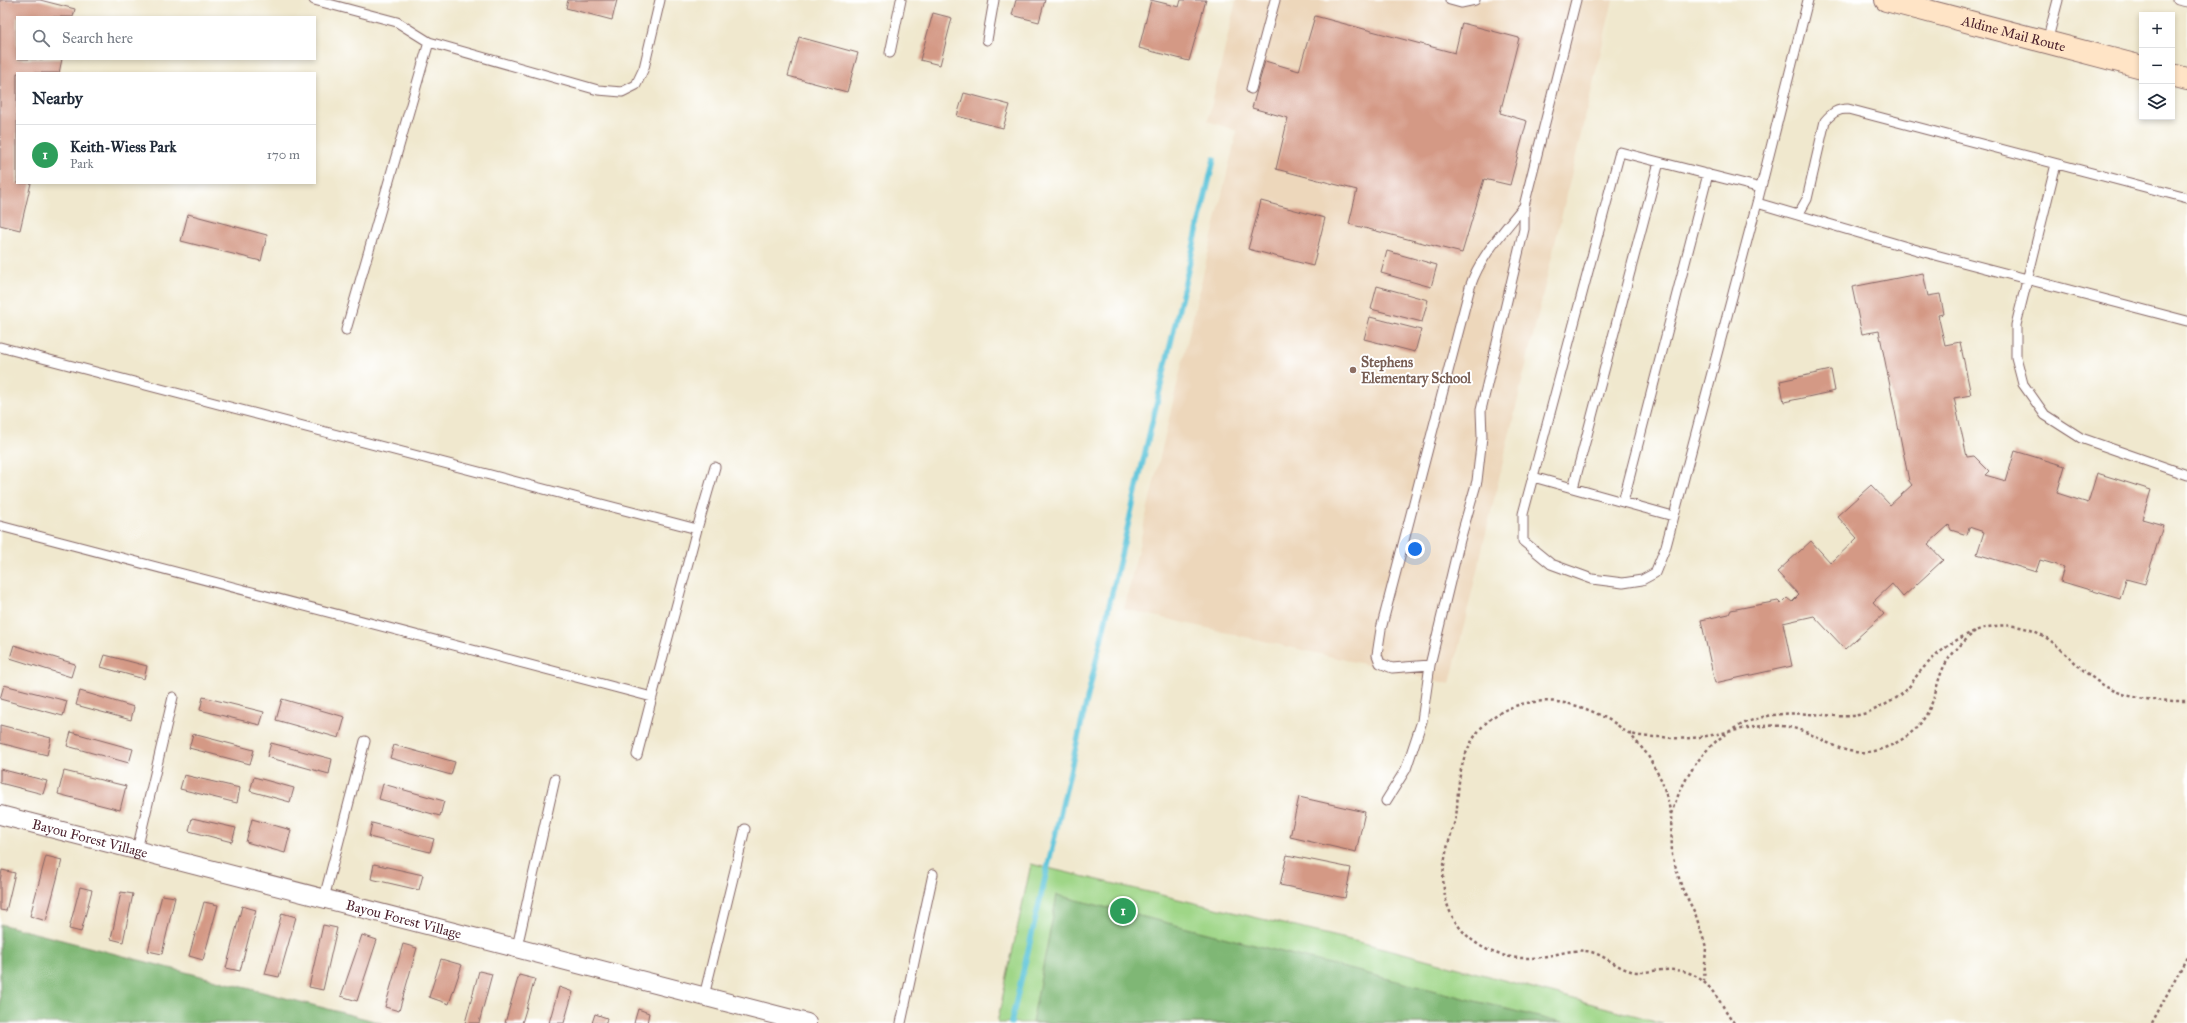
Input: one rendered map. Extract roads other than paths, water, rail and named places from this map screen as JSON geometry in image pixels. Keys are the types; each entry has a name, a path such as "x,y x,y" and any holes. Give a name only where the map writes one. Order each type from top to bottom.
{"main road":[{"name":"Aldine Mail Route","path":"1886,0 2139,66"},
{"path":"2175,76 2187,79"}],"street":[{"name":"Bayou Forest Village","path":"0,815 517,947 807,1023"}],"lane":[{"path":"314,0 397,22 429,42 598,90 622,92 636,85 644,68 660,0"},
{"path":"890,53 901,0"},
{"path":"987,40 994,0"},
{"path":"1251,89 1275,0"},
{"path":"1450,0 1461,3 1475,0"},
{"path":"1386,801 1406,769 1422,721 1430,665 1460,540 1477,481 1482,437 1481,410 1524,229 1524,206 1576,0"},
{"path":"1761,188 1620,152 1523,514 1523,541 1550,564 1592,579 1624,583 1642,580 1655,573 1674,516 1761,188 1808,0"},
{"path":"2047,42 2058,0"},
{"path":"2178,0 2187,2"},
{"path":"346,330 429,42"},
{"path":"1798,215 1807,199 1825,122 1833,112 1840,109 1848,109 2187,198"},
{"path":"1572,488 1659,162"},
{"path":"2056,164 2029,280 2016,325 2016,357 2023,384 2045,415 2081,438 2187,475"},
{"path":"1623,502 1708,174"},
{"path":"1757,203 1924,252 2187,321"},
{"path":"1430,665 1392,668 1380,663 1377,655 1381,629 1474,275 1493,245 1524,206"},
{"path":"0,346 697,530"},
{"path":"637,756 697,530 716,467"},
{"path":"1533,478 1674,516"},
{"path":"0,526 652,697"},
{"path":"137,850 173,696"},
{"path":"324,898 365,741"},
{"path":"517,947 555,780"},
{"path":"704,996 745,829"},
{"path":"902,1023 933,874"}],"waterway":[{"path":"1011,1023 1214,159"}],"place":[{"name":"Stephens Elementary School","path":"1353,370"},
{"name":"Keith-Wiess Park","path":"1123,911"}]}
